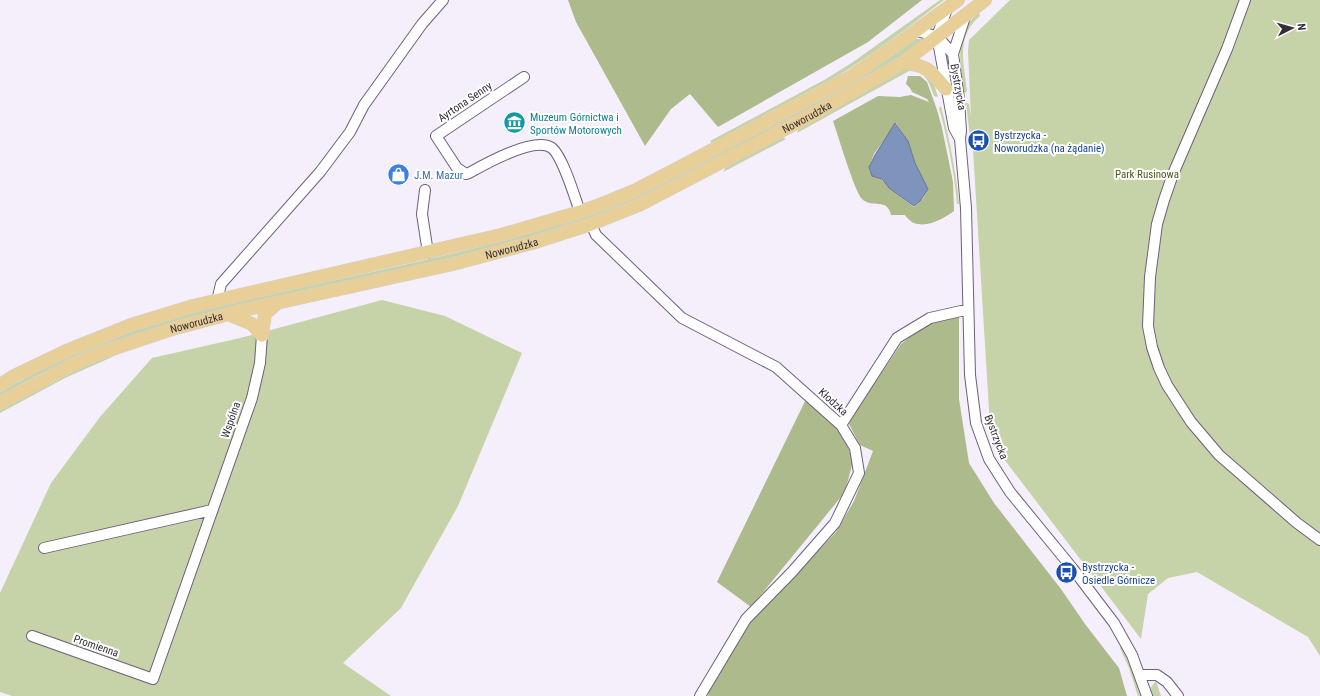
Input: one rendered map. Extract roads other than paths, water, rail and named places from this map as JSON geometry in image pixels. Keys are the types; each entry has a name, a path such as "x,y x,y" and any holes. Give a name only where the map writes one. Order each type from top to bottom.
{"main road":[{"name":"Noworudzka","path":"0,385 14,376 66,351 131,325 193,306 501,235 580,212 634,191 852,76 958,0"},
{"name":"Noworudzka","path":"0,403 70,366 97,354 172,328 228,314 453,264 532,243 591,224 639,205 806,118 904,62 985,0"},
{"path":"904,62 926,67 946,89"},
{"path":"262,335 265,314 276,304"},
{"path":"228,314 252,324 262,335"}],"street":[{"path":"217,301 221,284 320,172 350,132 364,105 422,24 443,0"},
{"path":"1245,0 1227,49 1173,174 1164,200 1157,224 1150,278 1148,326 1152,347 1159,368 1167,385 1191,422 1219,455 1297,523 1320,540"},
{"name":"Bystrzycka","path":"947,9 937,36 954,128 960,139"},
{"name":"Bystrzycka","path":"964,17 953,54 959,99 961,130 960,139 966,208 970,375 976,423 989,459 1010,492 1073,568 1114,623 1132,655 1147,696"},
{"path":"916,31 937,36"},
{"name":"Bystrzycka","path":"937,36 953,54"},
{"name":"Ayrtona Senny","path":"524,77 436,136 457,168 466,174 519,149 542,145 551,148 558,156 580,212"},
{"path":"425,190 422,214 428,253"},
{"name":"Kłodzka","path":"591,224 596,235 682,318 776,367 841,425 855,448 859,473 836,524 746,619 700,696"},
{"path":"841,425 897,338 930,318 968,311"},
{"name":"Wspólna","path":"153,679 252,398 260,363 262,335"},
{"path":"44,548 212,510"},
{"name":"Promienna","path":"32,636 153,679"},
{"path":"1140,676 1157,675 1167,682 1178,696"}],"water":[{"path":"895,123 908,141 915,163 928,189 920,201 914,206 889,188 882,179 872,176 869,167"}],"place":[{"name":"Muzeum Górnictwa i Sportów Motorowych","path":"515,123"},
{"name":"Bystrzycka - Noworudzka (na żądanie)","path":"979,141"},
{"name":"J.M. Mazur","path":"399,175"},
{"name":"Bystrzycka - Osiedle Górnicze","path":"1066,573"}],"park label":[{"name":"Park Rusinowa","path":"1147,174"}]}
